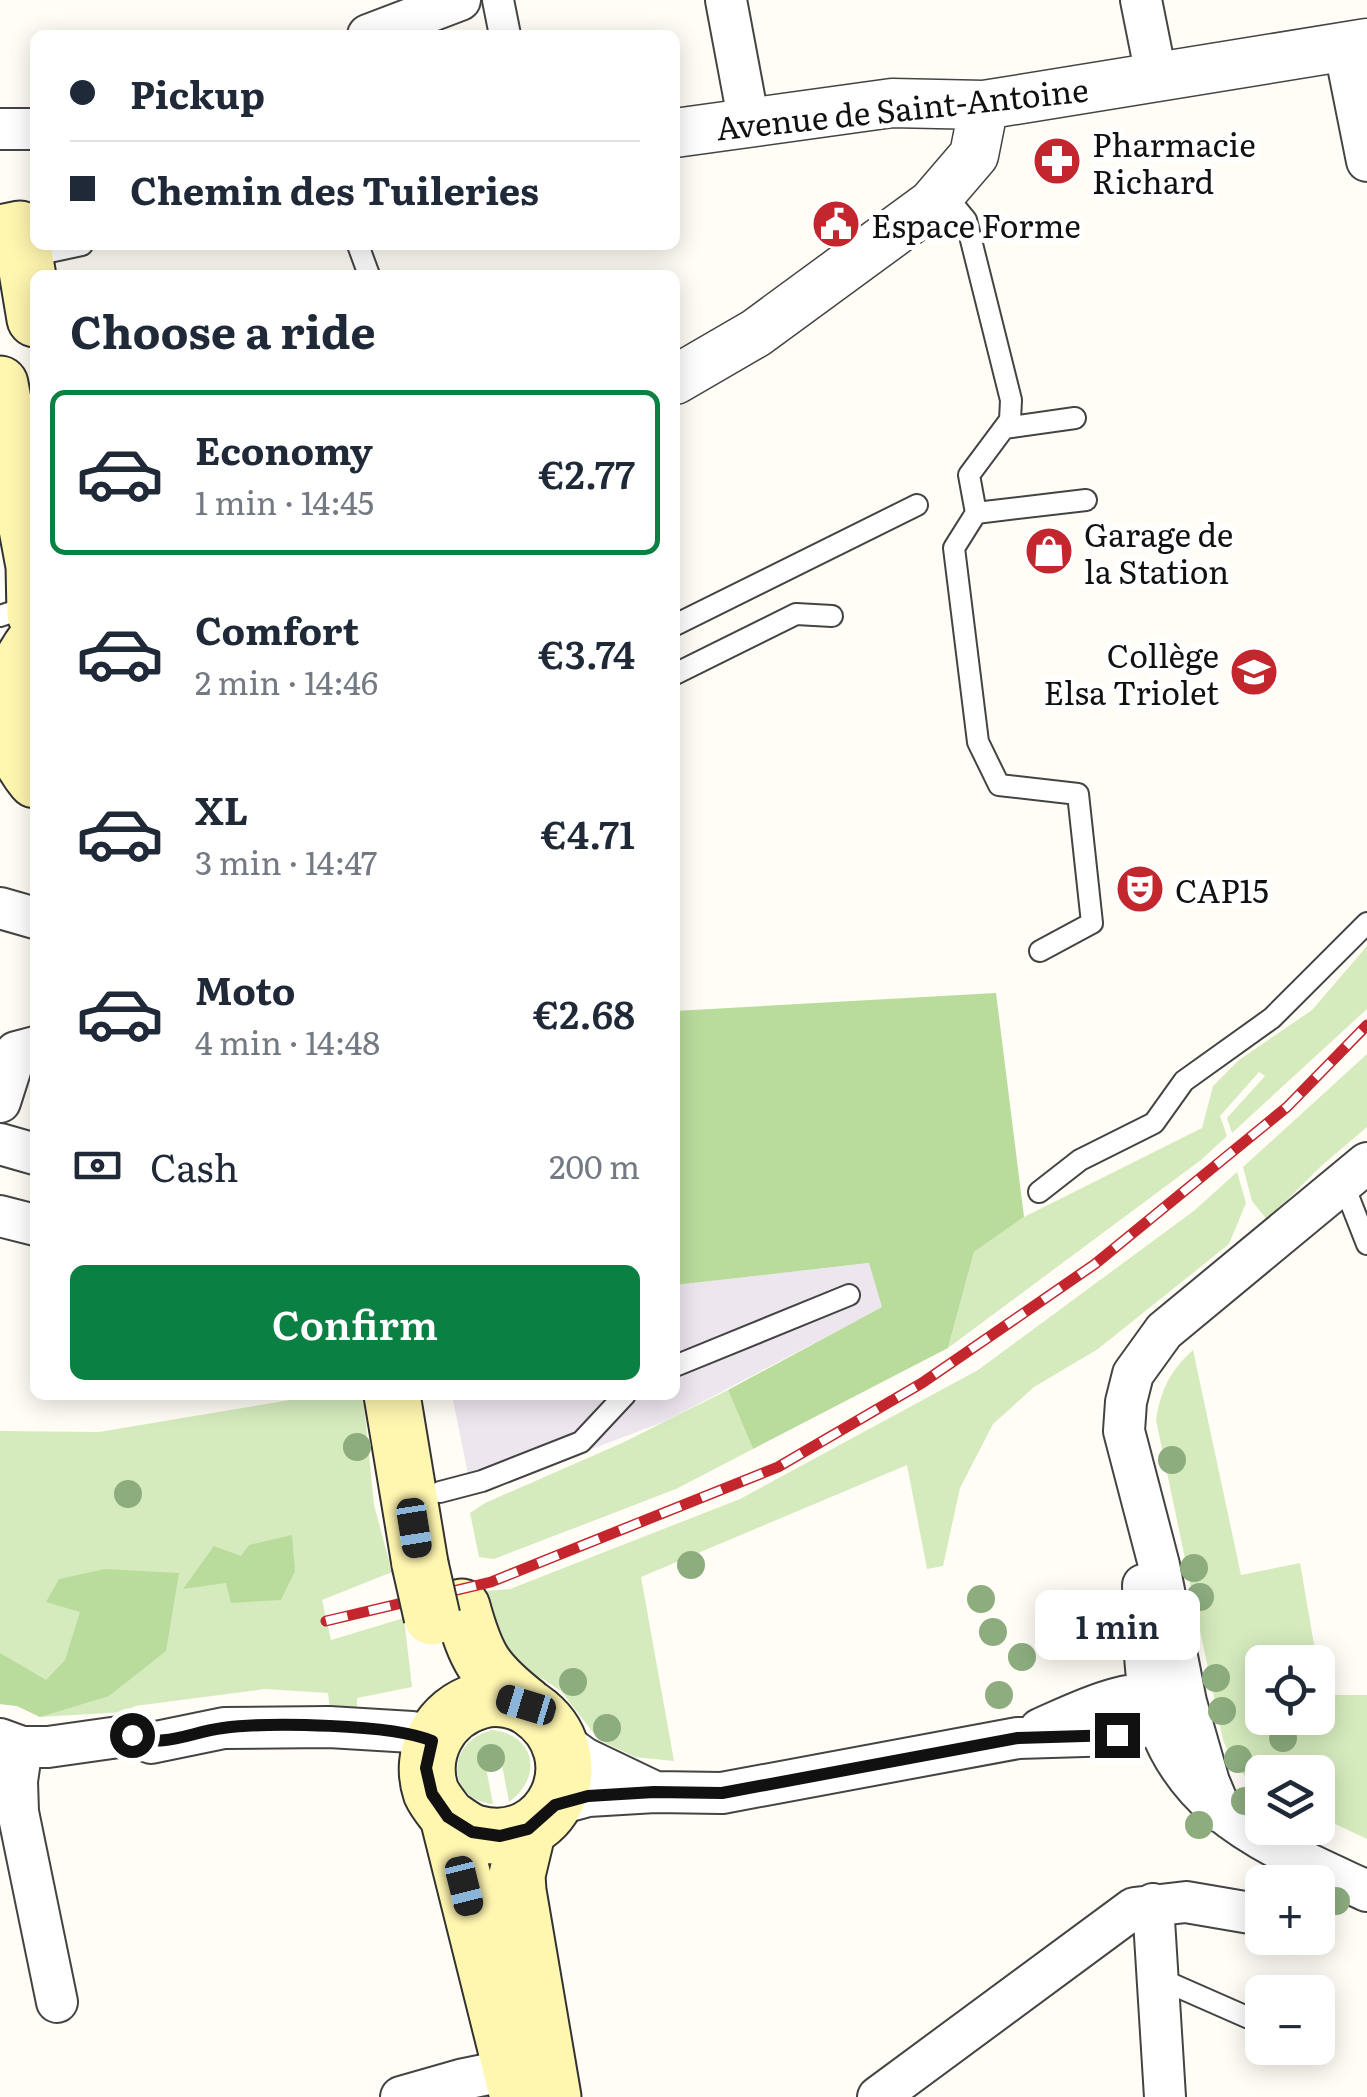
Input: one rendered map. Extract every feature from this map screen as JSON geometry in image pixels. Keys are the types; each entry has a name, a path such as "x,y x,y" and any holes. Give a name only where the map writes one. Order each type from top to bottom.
{"main road":[{"path":"16,242 30,299"},
{"path":"0,384 30,545"},
{"path":"20,772 6,716 5,690 30,647"},
{"path":"393,1400 441,1587 491,1678 542,1723 564,1760 563,1782 541,1817 517,1875 532,2081"},
{"path":"424,1400 440,1492 447,1674 441,1728 426,1768 432,1794 448,1817 532,2081"},
{"path":"441,1728 467,1704 486,1699 506,1699 542,1723"},
{"path":"448,1817 472,1832 500,1836 541,1817"}],"street":[{"path":"381,30 460,0"},
{"path":"498,0 504,30"},
{"path":"726,0 748,123"},
{"path":"1142,0 1156,75"},
{"path":"1356,45 1367,161"},
{"name":"Avenue de Saint-Antoine","path":"680,132 892,102 984,105 1356,45"},
{"path":"680,377 771,322 943,192 974,155 984,105"},
{"path":"0,129 30,129"},
{"path":"0,908 30,917"},
{"path":"0,1102 16,1052 30,1048"},
{"path":"0,1144 30,1153"},
{"path":"1296,1865 1222,1813 1174,1763 1165,1706 1159,1565 1124,1430 1133,1374 1164,1331 1355,1173"},
{"path":"0,1216 30,1224"},
{"path":"541,1817 588,1796 722,1793 1018,1738 1117,1735 1165,1706"},
{"path":"542,1723 584,1758 654,1792"},
{"path":"57,2002 18,1812 11,1743 48,1747 132,1735 151,1743 224,1728 412,1732 441,1728"},
{"path":"1335,1882 1367,1892"},
{"path":"878,2097 1134,1908 1186,1902 1245,1911"},
{"path":"1153,1904 1165,2097"},
{"path":"401,2097 532,2081"}],"lane":[{"path":"895,126 984,105"},
{"path":"943,192 966,220 1011,400 1010,420 969,475 976,513 954,548 978,742 999,786 1078,794 1092,923 1040,951"},
{"path":"1004,428 1075,418"},
{"path":"976,513 1086,500"},
{"path":"680,624 918,506"},
{"path":"0,616 30,606"},
{"path":"680,672 796,614 832,616"},
{"path":"1039,1192 1080,1160 1154,1123 1184,1082 1272,1018 1367,923"},
{"path":"1355,1173 1365,1233"},
{"path":"680,1364 849,1295"},
{"path":"440,1492 482,1481 582,1442 620,1400"},
{"path":"1158,1978 1245,2016"}],"shaded area":[{"path":"870,1263 883,1307 666,1421 472,1494 453,1400 680,1400 680,1284"}],"green space":[{"path":"1367,946 1367,1009 1232,1133 1227,1118 1265,1076 1259,1072 1220,1116 1227,1136 1201,1160 948,1348 974,1252 1024,1217 1202,1128 1213,1086 1239,1060 1312,1010"},
{"path":"996,993 1024,1217 974,1252 948,1348 753,1449 728,1390 882,1307 869,1263 680,1284 680,1011"},
{"path":"1367,1054 1367,1127 1267,1220 1252,1201 1243,1167"},
{"path":"1237,1172 1246,1203 1229,1244 1098,1349 1034,1387 993,1424 960,1488 943,1566 927,1569 907,1465 641,1577 674,1761 635,1757 599,1740 561,1691 517,1668 491,1631 486,1591 510,1589 740,1499 978,1370 1195,1210"},
{"path":"1193,1350 1241,1575 1300,1563 1314,1645 1245,1645 1245,1735 1335,1735 1335,1695 1367,1695 1367,1839 1335,1824 1335,1755 1245,1755 1245,1776 1223,1740 1156,1420 1168,1381"},
{"path":"728,1390 753,1449 676,1489 494,1559 479,1557 470,1513"},
{"path":"290,1400 364,1400 374,1505 392,1572 322,1600 331,1640 404,1618 412,1687 357,1698 357,1707 330,1710 328,1693 265,1689 135,1706 124,1712 40,1717 17,1706 0,1704 0,1431 99,1432"},
{"path":"292,1535 295,1571 281,1600 231,1603 226,1583 183,1589 214,1546 241,1556 249,1545"},
{"path":"105,1569 179,1573 166,1651 109,1696 40,1717 17,1706 0,1704 0,1653 46,1680 65,1660 80,1612 46,1602 59,1579"},
{"path":"492,1730 518,1740 530,1758 527,1781 509,1802 502,1765 486,1768 493,1804 467,1793 457,1770 465,1746"}],"railway":[{"path":"326,1621 491,1582 778,1467 922,1383 1095,1264 1287,1107 1367,1025"}],"place":[{"name":"Pharmacie Richard","path":"1057,161"},
{"name":"Espace Forme","path":"836,224"},
{"name":"Garage de la Station","path":"1049,551"},
{"name":"Collège Elsa Triolet","path":"1254,672"},
{"name":"CAP15","path":"1140,889"}],"route":[{"path":"132,1735 151,1743 224,1728 329,1727 412,1732 432,1741 426,1768 432,1794 448,1817 472,1832 500,1836 528,1829 555,1805 588,1796 722,1793 1018,1738 1117,1735"}]}
